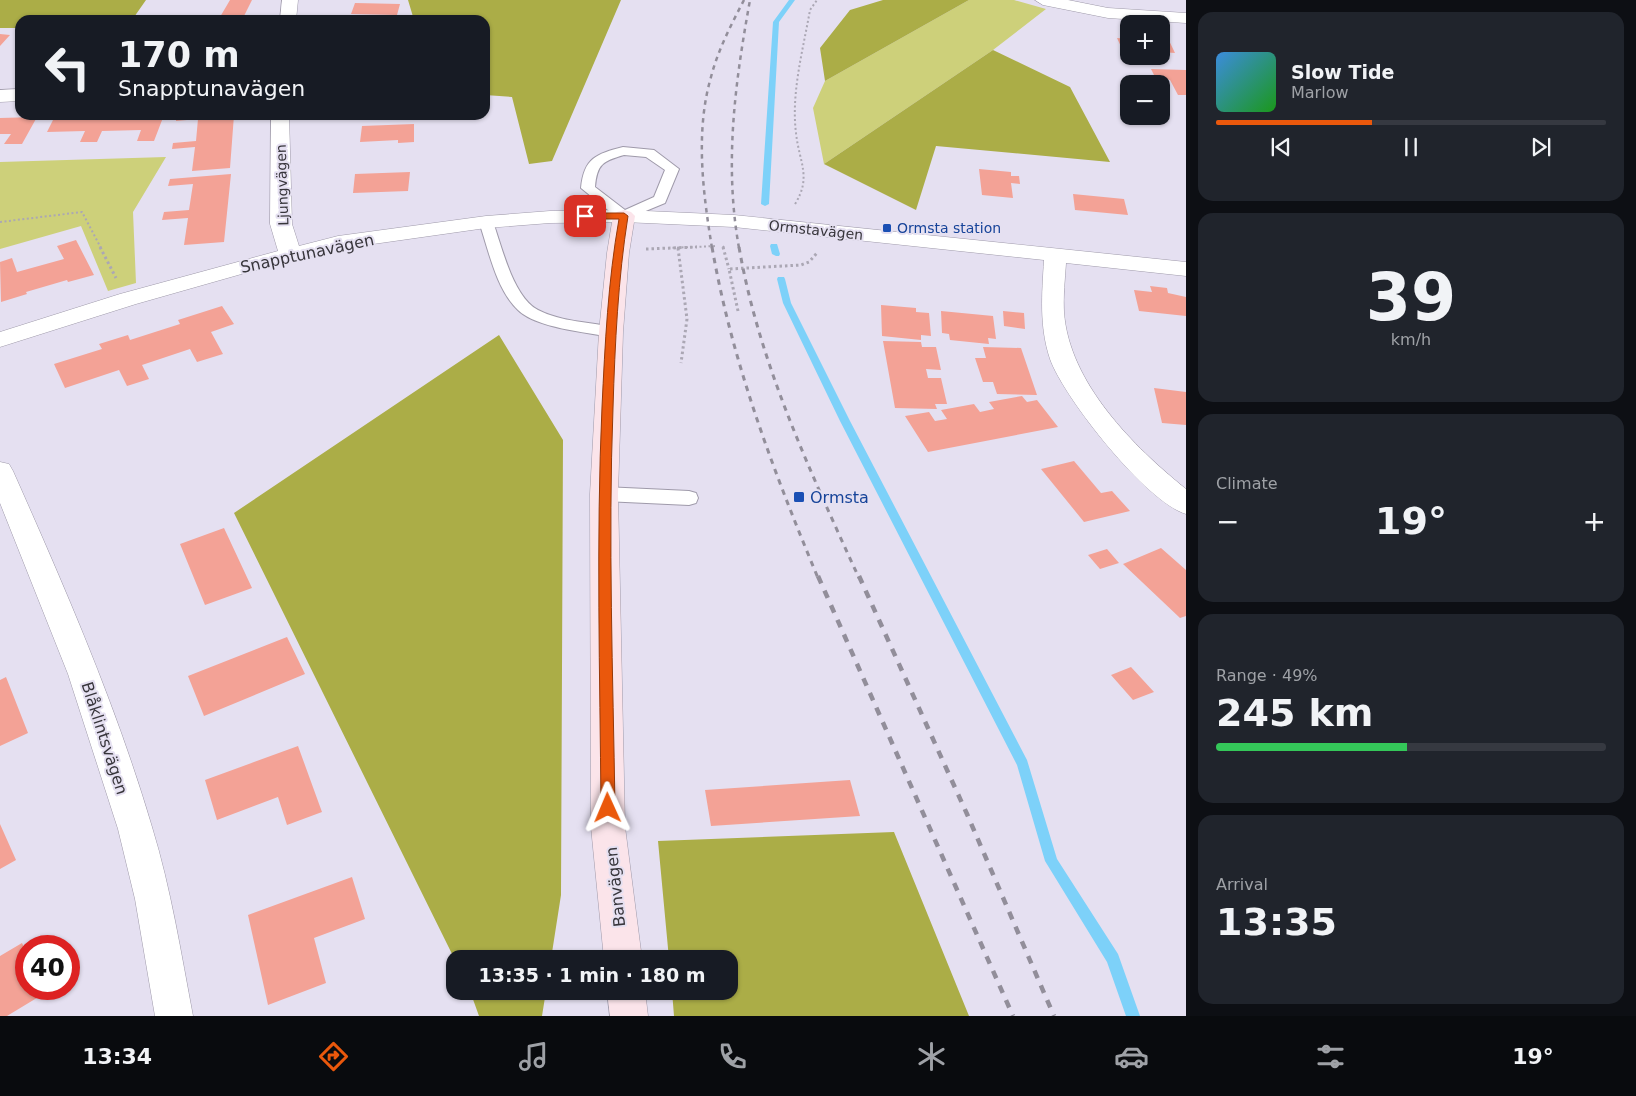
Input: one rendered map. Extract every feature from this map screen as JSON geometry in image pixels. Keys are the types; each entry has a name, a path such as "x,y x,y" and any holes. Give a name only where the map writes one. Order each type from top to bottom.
{"street":[{"path":"288,15 290,0"},
{"path":"1043,0 1108,13 1186,18"},
{"path":"0,96 15,96"},
{"name":"Ljungvägen","path":"280,120 281,224 290,254"},
{"name":"Ormstavägen","path":"624,216 781,226 1186,269"},
{"name":"Snapptunavägen","path":"0,340 128,299 290,254 338,243 486,222 550,217 624,216"},
{"name":"Banvägen","path":"622,950 608,827 604,494 611,332 618,250 624,216"},
{"path":"1055,255 1052,313 1062,358 1075,386 1098,417 1145,470 1186,504"},
{"name":"Blåklintsvägen","path":"0,471 69,632 112,755 149,882 174,1016"},
{"path":"627,1000 629,1016"}],"lane":[{"path":"623,151 649,153 672,169 660,200 624,216 588,188 589,170 598,158 623,151"},
{"path":"486,222 510,286 525,308 531,313 611,332"},
{"path":"604,494 689,498"}],"path":[{"path":"781,226 805,189 806,174 798,147 795,117 810,10 816,0"},
{"path":"0,222 82,212 128,299"},
{"path":"729,269 801,265 809,262 817,252 826,231"},
{"path":"618,250 724,246 738,312"},
{"path":"678,248 687,298 687,344 681,363"}],"green space":[{"path":"969,0 1014,0 1046,9 993,50 824,164 813,108 825,81"},
{"path":"166,157 133,212 136,283 108,291 81,226 0,249 0,162"}],"shaded area":[{"path":"0,0 146,0 136,15 15,15 15,28 0,28"},
{"path":"408,0 621,0 552,161 529,164 512,97 490,95 490,15 412,15"},
{"path":"883,0 969,0 825,81 820,48 850,10"},
{"path":"993,50 1070,87 1110,162 936,146 916,210 824,164"},
{"path":"499,335 563,440 561,895 552,950 450,950 234,513"},
{"path":"894,832 969,1016 674,1016 673,1000 738,1000 738,950 668,950 658,841"},
{"path":"473,1000 545,1000 542,1016 479,1016"}],"building":[{"path":"230,0 252,0 244,15 221,15"},
{"path":"355,3 400,4 397,15 351,14"},
{"path":"0,34 10,35 0,46"},
{"path":"1170,43 1175,53 1170,53"},
{"path":"1151,69 1186,70 1186,95 1178,95 1170,80 1170,75 1154,75"},
{"path":"0,118 35,120 22,144 4,144 11,134 0,134"},
{"path":"53,120 162,120 154,141 137,141 141,130 102,131 97,142 80,142 85,131 47,132"},
{"path":"198,120 234,120 230,168 192,171 195,147 172,149 173,143 196,141"},
{"path":"414,124 414,142 398,143 398,140 360,142 362,126"},
{"path":"979,169 1011,172 1011,176 1019,176 1020,184 1011,183 1013,198 982,195"},
{"path":"410,172 408,191 353,193 355,174"},
{"path":"231,174 224,242 184,245 188,218 162,220 164,212 189,210 193,184 168,186 170,179"},
{"path":"1073,194 1124,199 1128,215 1075,210"},
{"path":"76,240 94,275 68,282 67,280 26,292 27,294 1,302 0,262 12,258 17,272 64,259 57,246"},
{"path":"1150,286 1167,288 1168,293 1186,297 1186,316 1139,311 1134,290 1152,292"},
{"path":"881,305 916,308 916,312 929,313 931,336 921,335 921,340 882,336"},
{"path":"222,306 234,324 211,332 223,354 197,362 190,349 142,365 149,379 127,386 119,370 65,388 54,364 102,349 99,344 128,335 130,340 180,324 178,320"},
{"path":"941,311 993,316 996,339 988,338 989,344 950,340 949,334 942,333"},
{"path":"1003,311 1024,313 1025,329 1004,326"},
{"path":"883,341 921,342 922,347 936,347 941,370 926,369 928,378 941,378 947,404 935,404 937,409 895,408"},
{"path":"983,347 1021,348 1037,395 997,394 993,382 983,382 975,358 986,358"},
{"path":"1154,388 1186,392 1186,425 1162,423"},
{"path":"1022,396 1027,402 1037,400 1058,427 928,452 905,416 929,412 935,421 947,419 941,410 974,404 980,412 994,409 989,402"},
{"path":"1074,461 1101,493 1112,491 1130,511 1084,522 1041,469"},
{"path":"224,528 252,588 205,605 180,544"},
{"path":"1161,548 1186,570 1186,616 1180,618 1123,564"},
{"path":"1107,549 1119,563 1100,569 1088,555"},
{"path":"287,637 305,674 204,716 188,676"},
{"path":"1131,667 1154,692 1133,700 1111,675"},
{"path":"6,677 28,733 0,746 0,680"},
{"path":"298,746 322,812 287,825 278,797 217,820 205,780"},
{"path":"850,780 860,816 711,826 705,790"},
{"path":"0,824 16,860 0,869"},
{"path":"352,877 365,919 314,938 326,983 268,1005 248,915"},
{"path":"15,947 15,1000 33,1000 7,1016 0,1016 0,956"}],"waterway":[{"path":"765,204 776,22 792,0"},
{"path":"774,246 776,254"},
{"path":"781,279 787,303 845,421 1023,764 1051,861 1113,959 1133,1016"}],"railway":[{"path":"712,248 702,162 703,119 706,98 717,57 744,0"},
{"path":"739,248 732,185 733,124 750,0"},
{"path":"712,247 720,290 742,374 785,497 818,578"},
{"path":"739,247 759,333 788,416 859,578"},
{"path":"818,576 1013,1016"},
{"path":"859,576 967,814 1054,1016"}],"place":[{"name":"Ormsta station","path":"887,228"},
{"name":"Ormsta","path":"799,497"}],"route":[{"path":"585,216 624,216 618,253 611,332 604,494 608,808"}]}
